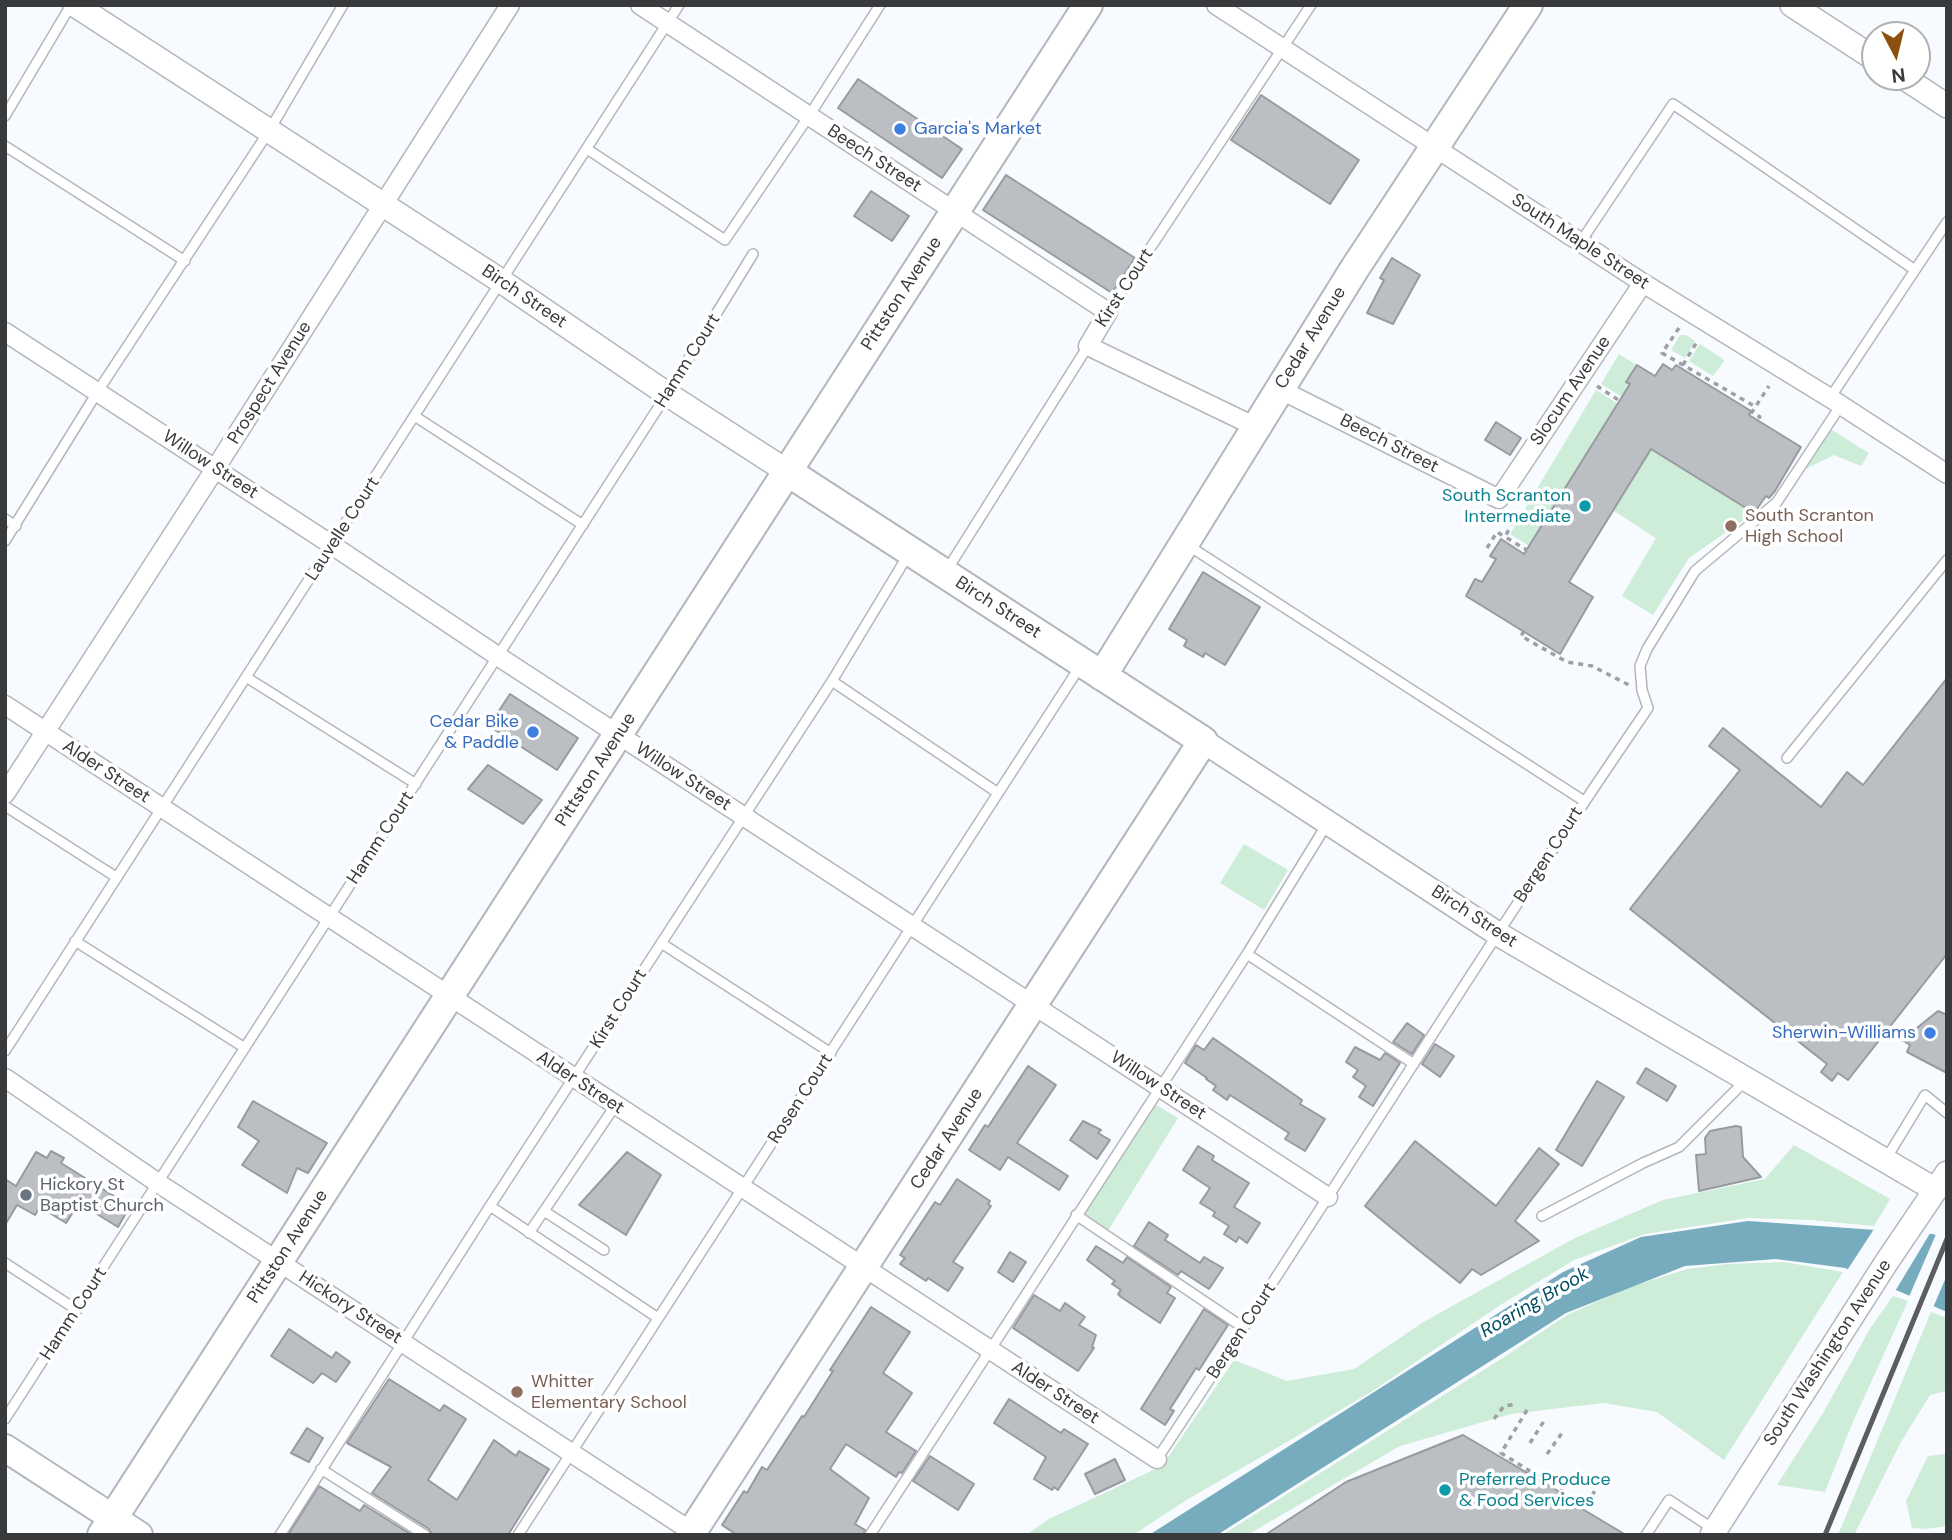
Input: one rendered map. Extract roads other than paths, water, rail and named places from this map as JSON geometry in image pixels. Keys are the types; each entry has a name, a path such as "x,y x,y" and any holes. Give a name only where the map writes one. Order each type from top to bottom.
{"main road":[{"name":"Pittston Avenue","path":"107,1526 1088,5"},
{"name":"Cedar Avenue","path":"1092,670 1185,543 1279,389 1528,5"},
{"name":"Birch Street","path":"788,472 1203,741"},
{"name":"Cedar Avenue","path":"693,1534 1203,741"},
{"path":"5,1448 107,1526 139,1535"}],"street":[{"name":"Birch Street","path":"73,5 500,281 788,472"},
{"name":"Prospect Avenue","path":"5,794 510,5"},
{"name":"Beech Street","path":"640,5 1108,312"},
{"name":"South Maple Street","path":"1216,5 1643,284 1836,402 1947,474"},
{"path":"1792,5 1861,50"},
{"path":"1924,91 1947,106"},
{"name":"Slocum Avenue","path":"1499,499 1643,284"},
{"name":"Kirst Court","path":"1088,346 1108,312"},
{"name":"Willow Street","path":"5,332 1328,1197"},
{"path":"1088,346 1256,427"},
{"name":"Beech Street","path":"1279,389 1499,499"},
{"name":"Alder Street","path":"5,705 1157,1459"},
{"name":"Birch Street","path":"1203,741 1498,934 1885,1161 1941,1181"},
{"name":"Hickory Street","path":"5,1078 158,1183 693,1534"},
{"name":"South Washington Avenue","path":"1713,1532 1941,1181"}],"lane":[{"path":"5,116 73,5"},
{"path":"5,541 98,391 269,131 343,5"},
{"name":"Lauvelle Court","path":"5,1051 679,5"},
{"path":"587,149 725,240 880,5"},
{"name":"Kirst Court","path":"1108,312 1311,5"},
{"path":"1580,243 1673,104 1916,270"},
{"path":"5,146 185,261"},
{"name":"Bergen Court","path":"1157,1459 1584,800 1648,708 1643,693 1640,666 1695,571 1777,502 1947,222"},
{"name":"Hamm Court","path":"5,1419 499,657 753,254"},
{"name":"Kirst Court","path":"944,574 1088,346"},
{"path":"416,416 583,525"},
{"path":"5,519 16,526"},
{"path":"1185,543 1584,800"},
{"name":"Kirst Court","path":"280,1535 490,1206 745,817 910,552"},
{"path":"1787,758 1947,560"},
{"name":"Rosen Court","path":"518,1535 998,793 1092,670"},
{"path":"246,677 416,783"},
{"path":"832,681 998,793"},
{"path":"5,806 116,877"},
{"path":"870,1535 988,1349 1247,954 1328,822"},
{"path":"75,941 245,1048"},
{"path":"661,943 831,1054"},
{"path":"1247,954 1414,1064"},
{"path":"1542,1216 1679,1147 1746,1079"},
{"path":"1885,1161 1924,1095 1947,1113"},
{"path":"529,1233 615,1105"},
{"path":"490,1206 657,1318"},
{"path":"544,1211 604,1250"},
{"path":"1076,1215 1244,1328"},
{"path":"5,1263 77,1310"},
{"path":"321,1469 425,1535"},
{"path":"1646,1535 1669,1500 1713,1532"}],"water":[{"name":"Roaring Brook","path":"1748,1221 1933,1234 1947,1239 1947,1312 1845,1268 1776,1259 1685,1266 1566,1313 1217,1535 1149,1535 1563,1272 1641,1237"}],"railway":[{"path":"1825,1535 1947,1239"}],"place":[{"name":"Garcia's Market","path":"900,129"},
{"name":"South Scranton Intermediate","path":"1585,506"},
{"name":"South Scranton High School","path":"1731,526"},
{"name":"Cedar Bike & Paddle","path":"533,732"},
{"name":"Sherwin-Williams","path":"1930,1033"},
{"name":"Hickory St Baptist Church","path":"26,1195"},
{"name":"Whitter Elementary School","path":"517,1392"},
{"name":"Preferred Produce & Food Services","path":"1445,1490"}]}
